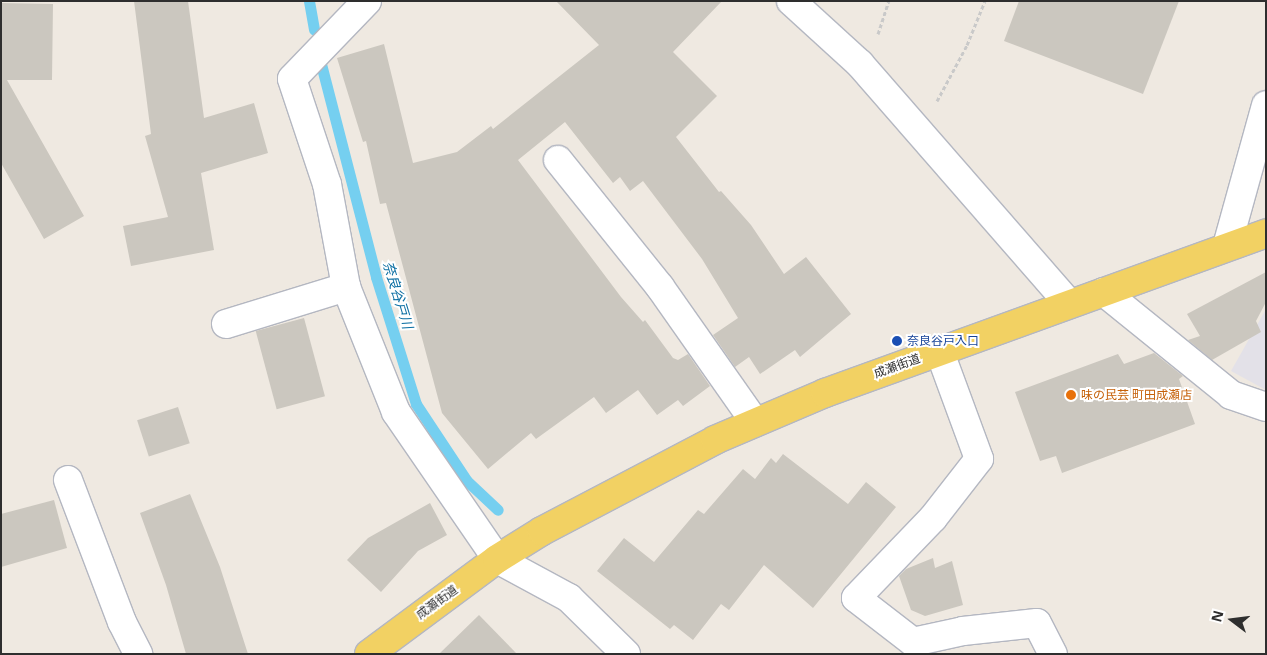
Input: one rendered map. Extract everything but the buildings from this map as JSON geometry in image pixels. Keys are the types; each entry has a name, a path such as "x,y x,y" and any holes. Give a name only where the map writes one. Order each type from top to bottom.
{"main road":[{"name":"成瀬街道","path":"369,654 502,556 542,531 643,475 755,422 939,350 1266,232"}],"street":[{"path":"367,1 292,79 327,184 346,287 396,412 502,556 570,598 626,654"},
{"path":"794,3 860,64 1069,304"},
{"path":"1227,246 1266,105"},
{"path":"558,160 660,287 755,422"},
{"path":"226,324 346,287"},
{"path":"1104,292 1231,394 1266,407"},
{"path":"939,350 979,459 933,518 856,598 913,642 963,631 1037,623 1053,654"},
{"path":"68,480 122,622 138,654"}],"path":[{"path":"919,134 967,45 985,1"}],"shaded area":[{"path":"1266,309 1266,390 1231,371"}],"waterway":[{"name":"奈良谷戸川","path":"309,1 314,30"},
{"name":"奈良谷戸川","path":"321,64 376,277 416,404 467,481 498,510"}],"place":[{"name":"奈良谷戸入口","path":"897,341"},
{"name":"味の民芸 町田成瀬店","path":"1071,395"}]}
